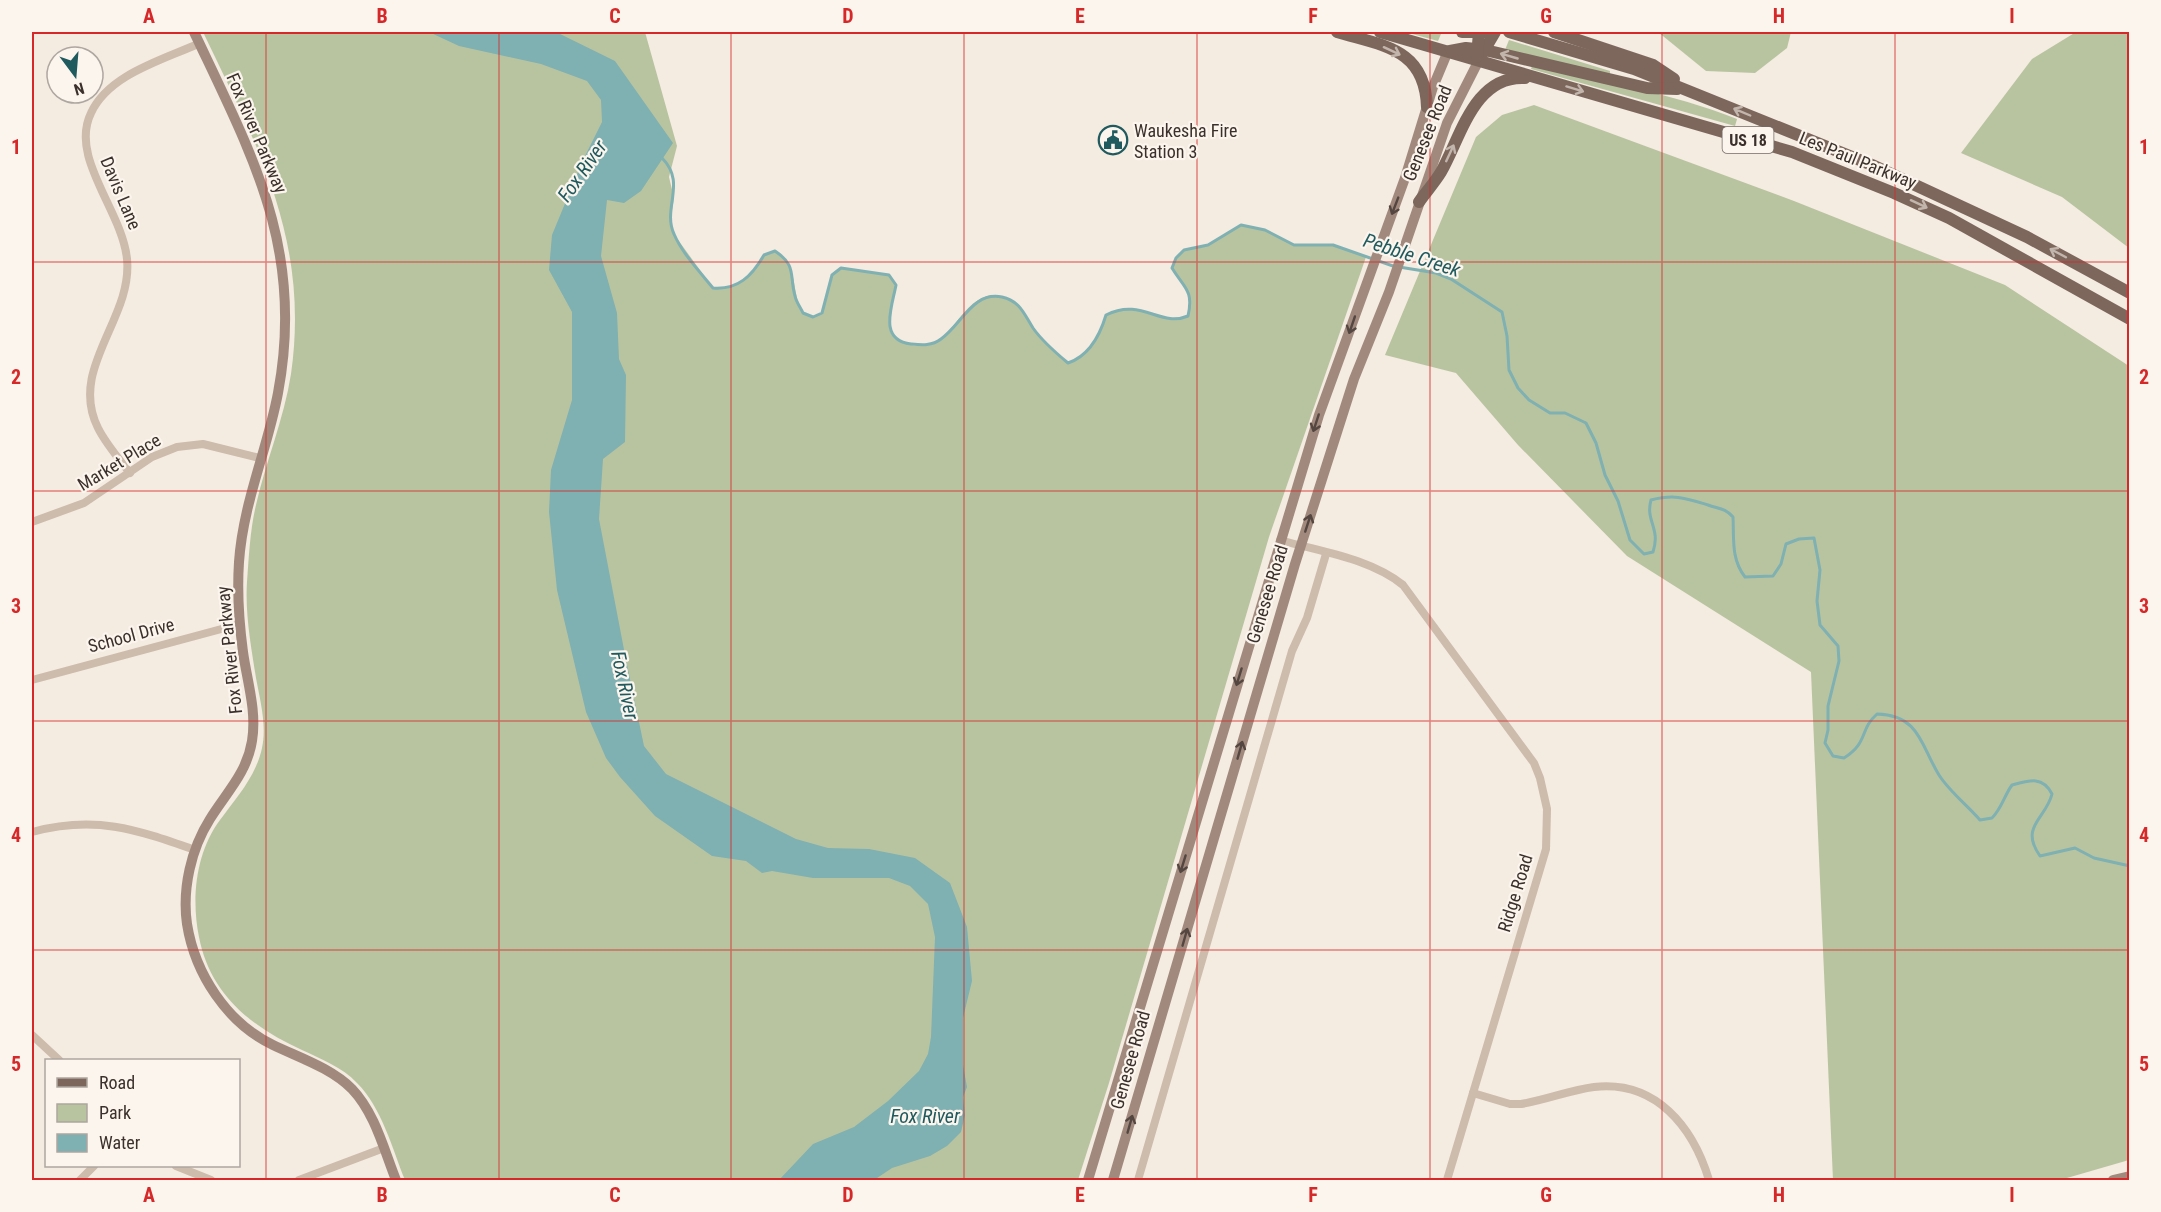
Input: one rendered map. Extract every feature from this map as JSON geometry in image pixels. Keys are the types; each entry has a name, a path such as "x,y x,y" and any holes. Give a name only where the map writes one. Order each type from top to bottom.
{"main road":[{"name":"Fox River Parkway","path":"194,32 258,171 276,227 282,260 285,300 282,369 249,498 240,546 240,624 253,712 252,741 240,777 208,821 195,850 187,886 187,924 196,959 208,983 228,1010 254,1034 343,1080 364,1103 396,1180"},
{"path":"1337,32 1388,49 1415,65 1425,82 1427,107"},
{"name":"Les Paul Parkway","path":"1380,32 1448,51 1480,53 1543,80 1792,152 1894,193 2006,249 2130,319"},
{"path":"1461,32 1486,32"},
{"name":"Genesee Road","path":"1088,1180 1319,415 1405,178 1427,107 1448,51 1461,32"},
{"name":"Genesee Road","path":"1113,1180 1300,546 1354,379 1389,292 1447,123 1480,53 1486,32"},
{"name":"Les Paul Parkway","path":"1509,32 1634,69 1910,181 2027,237 2127,291"},
{"path":"1554,32 1653,65 1690,90"},
{"path":"1480,53 1647,88 1690,90"},
{"path":"1419,202 1441,172 1466,120 1487,91 1507,80 1543,80"},
{"path":"2113,1180 2130,1176"}],"street":[{"name":"Davis Lane","path":"130,473 100,432 90,397 94,363 125,289 127,261 119,224 90,165 85,146 87,121 100,98 120,81 200,43"},
{"name":"Market Place","path":"32,522 84,502 159,454 189,445 220,447 260,458"},
{"name":"Ridge Road","path":"1280,540 1387,572 1403,585 1524,747 1545,793 1548,821 1546,849 1447,1180"},
{"path":"1138,1180 1288,663 1307,618 1326,554"},
{"name":"School Drive","path":"32,680 240,624"},
{"path":"32,832 71,823 118,825 195,850"},
{"path":"32,1035 58,1059"},
{"path":"1473,1093 1510,1104 1521,1104 1594,1087 1617,1087 1640,1092 1674,1113 1686,1128 1696,1144 1709,1180"},
{"path":"299,1180 384,1148"},
{"path":"80,1180 93,1167"},
{"path":"178,1167 211,1180"}],"green space":[{"path":"203,32 645,32 677,146 669,177 674,198 671,216 673,233 713,288 730,287 737,284 749,275 764,255 775,251 783,258 792,272 796,295 803,313 813,317 822,313 832,275 841,268 889,275 896,285 890,309 889,326 895,339 903,343 919,346 932,343 951,329 976,302 987,296 998,296 1010,299 1019,306 1040,337 1068,363 1082,355 1093,344 1106,315 1130,309 1168,318 1178,319 1188,316 1189,295 1172,268 1176,258 1184,250 1208,245 1241,225 1265,230 1293,245 1333,245 1366,257 1269,537 1109,1083 1078,1180 405,1180 380,1116 357,1083 324,1060 266,1031 250,1019 223,992 204,957 197,922 196,891 205,846 220,820 251,777 262,748 263,722 250,642 247,606 249,553 256,505 288,391 295,326 293,281 286,238 275,196 243,115"},
{"path":"1405,32 1441,34 1438,41"},
{"path":"1658,32 1791,32 1787,48 1755,73 1706,71"},
{"path":"2076,32 2129,32 2129,248 2062,197 1961,153 2032,59"},
{"path":"1509,40 1610,71 1610,74 1505,50"},
{"path":"1532,66 1661,95 1737,119 1735,126 1531,69"},
{"path":"1534,105 1794,201 2005,285 2129,366 2129,1160 2060,1180 1833,1180 1811,672 1627,556 1518,445 1456,373 1385,355 1476,137 1502,115"}],"water":[{"name":"Fox River","path":"429,32 556,32 615,61 673,143 641,191 624,203 607,200 601,256 617,313 619,359 626,375 625,442 603,459 599,519 626,660 644,746 666,774 796,839 828,848 869,849 915,858 950,883 967,927 972,981 963,1018 963,1065 967,1087 963,1097 965,1115 961,1132 947,1146 930,1156 892,1168 874,1180 779,1180 813,1144 854,1127 888,1101 919,1071 928,1054 931,1037 935,937 928,904 910,886 889,878 813,878 772,871 762,873 746,861 712,856 655,816 606,758 586,712 557,590 549,512 551,470 572,400 572,312 549,270 552,235 583,160 602,122 601,100 587,81 541,64 459,46"}],"waterway":[{"name":"Pebble Creek","path":"662,158 673,177 671,224 674,234 686,255 713,288 730,287 737,284 749,275 764,255 775,251 787,261 796,298 803,313 813,317 822,313 832,275 841,268 889,275 896,285 890,312 891,329 894,336 911,344 938,341 975,304 992,296 1002,297 1017,305 1041,338 1068,363 1082,355 1093,344 1106,315 1130,309 1168,318 1178,319 1188,316 1189,295 1172,268 1176,258 1184,250 1208,245 1241,225 1265,230 1294,245 1333,245 1393,266 1436,273 1451,279 1502,312 1507,336 1509,370 1518,388 1529,400 1550,413 1565,413 1586,423 1596,443 1605,475 1618,501 1630,540 1644,554 1653,552 1655,544 1650,514 1651,500 1667,497 1680,498 1724,510 1733,517 1735,556 1745,577 1773,576 1781,564 1786,544 1799,539 1814,538 1820,570 1817,601 1820,625 1838,646 1839,661 1828,706 1828,730 1825,743 1833,756 1844,758 1852,752 1877,714 1902,720 1917,734 1943,781 1980,820 1992,818 2012,785 2030,781 2040,782 2052,794 2033,830 2034,846 2040,856 2075,848 2094,858 2130,866"}],"place":[{"name":"Waukesha Fire Station 3","path":"1113,140"}]}
